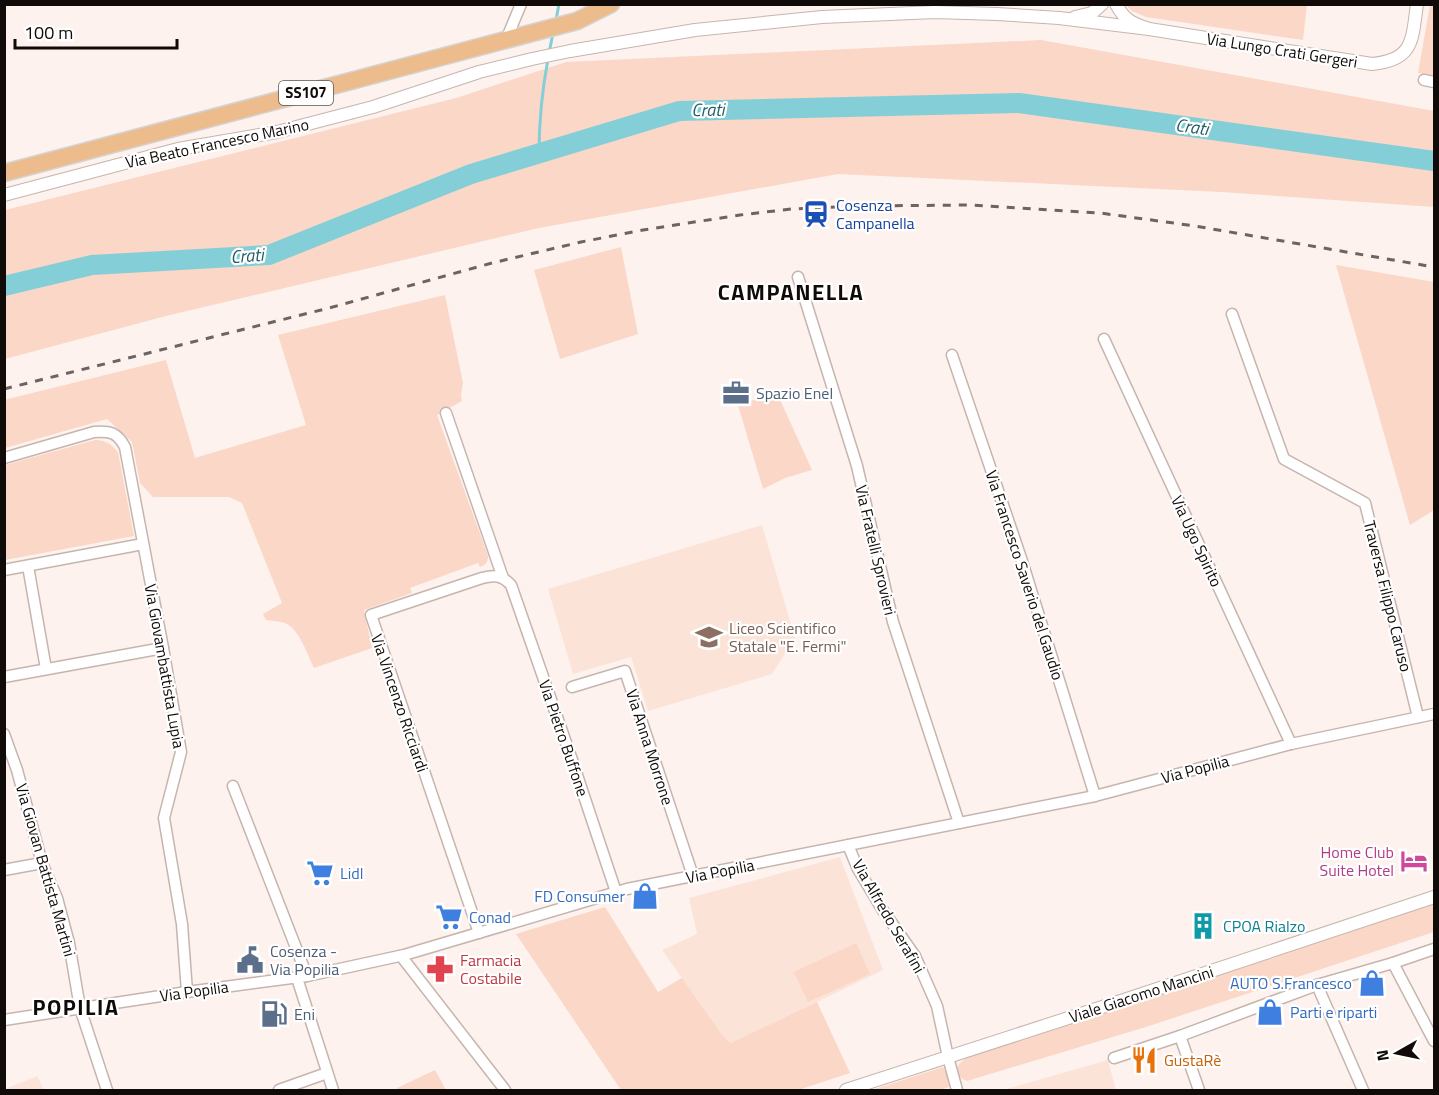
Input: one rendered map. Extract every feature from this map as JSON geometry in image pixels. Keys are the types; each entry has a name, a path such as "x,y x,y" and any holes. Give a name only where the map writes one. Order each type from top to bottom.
{"main road":[{"name":"SS107","path":"4,172 577,21 611,4"},
{"path":"4,165 89,150"}],"street":[{"path":"514,38 521,4"},
{"path":"1059,18 1081,17 1092,13 1102,4"},
{"name":"Via Lungo Crati Gergeri","path":"1116,4 1121,14 1130,22 1149,29 1372,64 1385,63 1398,58 1406,51 1412,37 1417,4"},
{"name":"Via Beato Francesco Marino","path":"4,195 178,148 277,132 373,107 479,72 532,59 695,30 822,16 935,12 1059,18"},
{"path":"1059,18 1149,29"},
{"name":"Via Fratelli Sprovieri","path":"798,277 857,466 892,622 959,823"},
{"name":"Traversa Filippo Caruso","path":"1232,314 1284,459 1365,503 1418,717"},
{"name":"Via Ugo Spirito","path":"1104,339 1291,744"},
{"name":"Via Francesco Saverio del Gaudio","path":"952,355 1021,558 1095,795"},
{"name":"Via Pietro Buffone","path":"446,413 572,760 616,892"},
{"name":"Via Giovambattista Lupia","path":"4,458 94,432 108,431 117,436 125,447 181,752 164,818 182,924 187,992"},
{"path":"4,570 143,544"},
{"path":"28,566 46,669"},
{"name":"Via Vincenzo Ricciardi","path":"479,933 371,615 482,578 498,576 507,581"},
{"path":"4,677 163,648"},
{"name":"Via Anna Morrone","path":"572,687 625,671 693,876"},
{"name":"Via Popilia","path":"4,1020 302,977 401,956 616,892 1095,795 1291,744 1434,714"},
{"name":"Via Giovan Battista Martini","path":"4,734 17,770 42,863 57,898 69,943 80,1008 107,1090"},
{"path":"232,786 302,977 333,1090"},
{"name":"Via Alfredo Serafini","path":"848,845 858,869 882,909 915,956 937,1006 957,1090"},
{"path":"4,870 42,863"},
{"name":"Viale Giacomo Mancini","path":"846,1090 1434,897"},
{"path":"1114,1058 1317,985 1434,949"},
{"path":"401,956 505,1090"},
{"path":"1394,963 1434,1041"},
{"path":"1317,985 1363,1090"},
{"path":"1179,1036 1199,1090"},
{"path":"279,1090 327,1073"}],"shaded area":[{"path":"1126,5 1307,5 1303,40 1146,17 1132,11"},
{"path":"1430,5 1434,5 1434,76 1418,73"},
{"path":"1041,40 1434,111 1434,207 1221,192 838,174 539,228 166,316 5,359 5,210 456,98 566,62"},
{"path":"621,247 638,334 560,359 534,270"},
{"path":"1336,265 1434,282 1434,510 1410,525"},
{"path":"445,295 463,383 462,401 437,415 488,560 480,567 478,563 410,588 412,593 364,610 372,648 314,668 295,630 285,623 266,620 263,614 282,603 242,503 229,497 153,497 140,483 132,442 107,419 5,448 4,400 166,360 195,458 306,425 278,335"},
{"path":"777,393 812,470 785,478 763,489 738,405"},
{"path":"95,440 108,443 118,452 134,536 5,560 5,465"},
{"path":"762,525 795,638 772,674 648,711 631,657 573,674 548,589"},
{"path":"840,857 883,970 732,1043 723,1036 662,950 697,934 689,898"},
{"path":"1434,902 1434,932 1149,1026 967,1081 959,1074 957,1067 972,1054"},
{"path":"605,907 658,992 682,978 723,1036 731,1043 817,1002 850,1073 798,1090 621,1090 516,934"},
{"path":"856,943 870,974 808,1002 794,972"},
{"path":"1108,1060 1116,1090 1003,1090"},
{"path":"943,1067 948,1077 949,1087 940,1090 872,1090"},
{"path":"435,1070 446,1090 399,1090 397,1088"},
{"path":"37,1076 44,1090 5,1090 5,1089"}],"waterway":[{"path":"556,20 559,4"},
{"path":"549,53 553,33"},
{"path":"539,153 541,106 548,59"},
{"name":"Crati","path":"4,286 92,265 269,255 471,174 679,111 1019,103 1434,161"}],"railway":[{"path":"4,389 581,242 643,230 791,209 970,205 1100,213 1195,226 1434,267"}],"place":[{"name":"Cosenza Campanella","path":"816,214"},
{"name":"Spazio Enel","path":"736,393"},
{"name":"Liceo Scientifico Statale \"E. Fermi\"","path":"709,637"},
{"name":"Home Club Suite Hotel","path":"1414,861"},
{"name":"Lidl","path":"320,873"},
{"name":"FD Consumer","path":"645,896"},
{"name":"Conad","path":"449,917"},
{"name":"CPOA Rialzo","path":"1203,926"},
{"name":"Cosenza - Via Popilia","path":"250,960"},
{"name":"Farmacia Costabile","path":"440,969"},
{"name":"AUTO S.Francesco","path":"1372,983"},
{"name":"Parti e riparti","path":"1270,1012"},
{"name":"Eni","path":"274,1014"},
{"name":"GustaRè","path":"1144,1060"}],"district":[{"name":"CAMPANELLA","path":"791,292"},
{"name":"POPILIA","path":"76,1007"}]}
